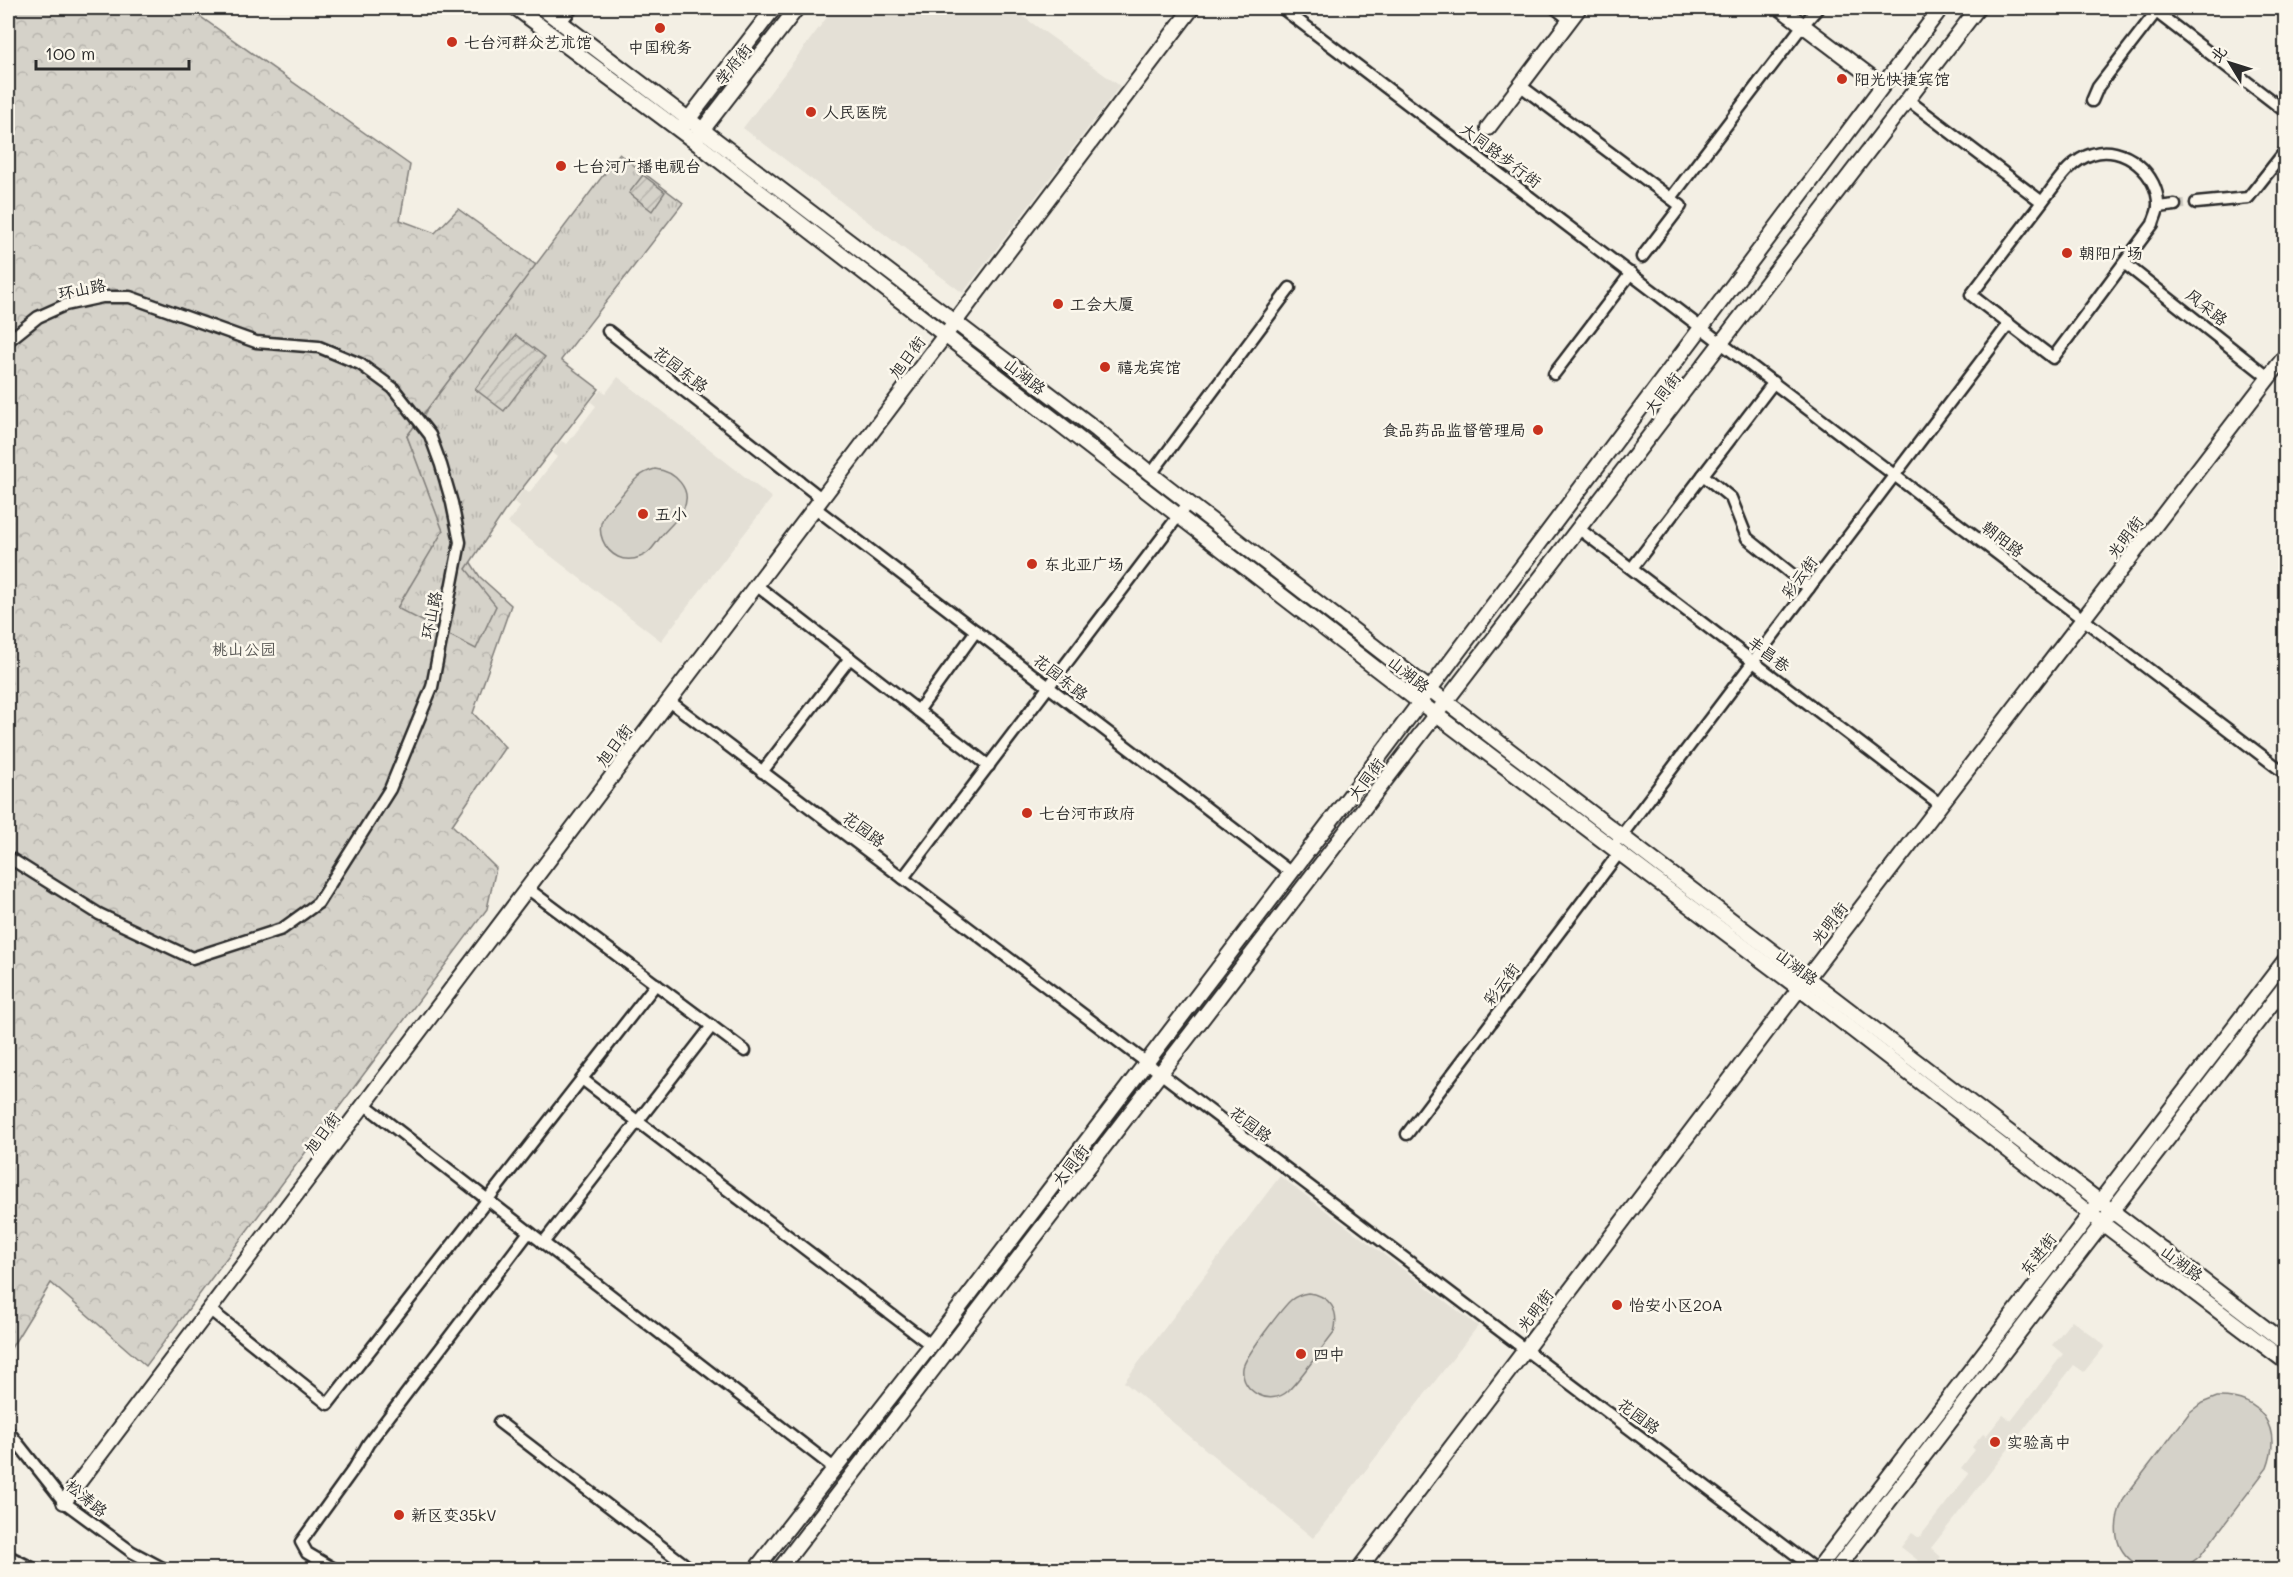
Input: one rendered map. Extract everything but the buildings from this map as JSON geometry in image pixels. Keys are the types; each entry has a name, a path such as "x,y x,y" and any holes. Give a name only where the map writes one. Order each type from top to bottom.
{"main road":[{"name":"山湖路","path":"516,8 679,131 698,136 954,321 1097,430 1445,701 1808,977 2094,1207 2102,1223 2286,1362"},
{"name":"山湖路","path":"542,8 688,119 698,136 945,334 1436,715 2094,1207 2112,1211 2286,1344"},
{"name":"学府街","path":"679,131 774,8"},
{"name":"学府街","path":"698,136 797,8"},
{"name":"旭日街","path":"64,1502 1192,8"},
{"path":"1488,128 1579,8"},
{"path":"1780,8 1882,85"},
{"name":"大同街","path":"755,1569 931,1345 1144,1062 1358,785 1418,701 1530,557 1941,8"},
{"name":"大同街","path":"779,1569 1978,8"},
{"name":"光明街","path":"1358,1569 1808,977 2286,355"},
{"name":"东进街","path":"1816,1569 2286,959"},
{"name":"东进街","path":"1836,1569 2286,985"}],"street":[{"path":"561,22 572,8"},
{"name":"大同路步行街","path":"1282,8 1702,327"},
{"path":"1555,8 1570,20"},
{"path":"1671,198 1818,8"},
{"path":"2092,101 2098,87 2153,10 2286,112"},
{"path":"1521,86 1681,206 1642,257"},
{"path":"1908,100 2042,202"},
{"path":"2196,203 2248,198 2286,150"},
{"path":"2113,151 2134,160 2146,174 2156,192 2158,207 2153,225 2053,358 1971,295 2042,202 2072,164 2092,153 2113,151"},
{"path":"2158,207 2175,205"},
{"name":"风采路","path":"2124,263 2268,377"},
{"path":"1554,374 1631,273"},
{"path":"1151,474 1290,288"},
{"name":"环山路","path":"8,342 38,316 65,305 102,297 130,297 256,342 319,347 360,364 393,388 430,435 452,503 460,542 432,687 390,789 318,903 282,929 192,958 99,914 8,857"},
{"name":"彩云街","path":"1407,1134 1616,850 1622,835 2009,324"},
{"name":"朝阳路","path":"1702,327 2286,774"},
{"name":"花园东路","path":"608,331 976,631 1290,872"},
{"path":"1632,568 1774,382"},
{"path":"1703,475 1731,498 1747,538 1809,588"},
{"path":"903,878 1189,502"},
{"name":"丰昌巷","path":"1578,528 1941,805"},
{"path":"756,585 989,766"},
{"path":"918,711 976,631"},
{"path":"762,772 850,658"},
{"name":"花园路","path":"668,700 1816,1569"},
{"path":"527,888 745,1051"},
{"path":"209,1309 328,1404 656,984"},
{"path":"543,1243 712,1026"},
{"path":"582,1079 931,1345"},
{"path":"364,1104 834,1468"},
{"path":"336,1569 307,1553 301,1542 355,1467 368,1444 529,1232"},
{"path":"499,1422 692,1569"},
{"name":"松涛路","path":"8,1431 64,1502 132,1552 166,1569"}],"shaded area":[{"path":"834,8 1011,8 1120,86 963,293 743,128"},
{"name":"五小","path":"618,377 772,498 661,641 508,523 520,507 514,502 524,489 529,493 557,457 552,453 561,441 567,444 596,406 591,402 601,390 606,393"},
{"name":"四中","path":"1280,1176 1478,1326 1313,1538 1124,1382"},
{"name":"实验高中","path":"2072,1320 2105,1346 2084,1372 2074,1365 1931,1548 1941,1557 1929,1569 1901,1547 1912,1533 1919,1538 1969,1474 1961,1468 1975,1450 1972,1447 1983,1434 1986,1436 2003,1415 2011,1421 2063,1354 2052,1345"}],"green space":[{"name":"桃山公园","path":"8,8 188,8 410,165 400,220 435,233 458,209 536,265 407,436 440,514 480,577 511,605 473,713 505,747 452,825 496,868 487,909 146,1366 51,1283 8,1353"},
{"path":"619,154 683,203 561,360 599,389 504,512 466,569 496,606 476,649 397,608 443,531 407,436"},
{"path":"643,175 665,192 652,211 629,193"},
{"path":"516,335 545,357 504,411 475,389"},
{"name":"五小","path":"655,469 669,473 680,482 686,495 683,510 644,556 634,559 620,558 605,545 601,535 601,523 609,509 635,480"},
{"path":"1308,1293 1322,1297 1332,1305 1336,1317 1334,1332 1288,1391 1273,1398 1258,1394 1251,1390 1243,1377 1245,1363 1264,1333 1286,1305 1295,1297"},
{"path":"2217,1397 2245,1402 2256,1408 2264,1417 2272,1439 2267,1468 2195,1560 2174,1569 2142,1568 2125,1555 2118,1540 2116,1531 2118,1514 2124,1498 2190,1412 2202,1403"}],"tunnel":[{"path":"2175,205 2196,203"}],"railway":[{"path":"8,1549 50,1570"}],"place":[{"name":"中国税务","path":"660,28"},
{"name":"七台河群众艺术馆","path":"452,42"},
{"name":"阳光快捷宾馆","path":"1842,79"},
{"name":"人民医院","path":"811,112"},
{"name":"七台河广播电视台","path":"561,166"},
{"name":"朝阳广场","path":"2067,253"},
{"name":"工会大厦","path":"1058,304"},
{"name":"禧龙宾馆","path":"1105,367"},
{"name":"食品药品监督管理局","path":"1538,430"},
{"name":"五小","path":"643,514"},
{"name":"东北亚广场","path":"1032,564"},
{"name":"七台河市政府","path":"1027,813"},
{"name":"怡安小区20A","path":"1617,1305"},
{"name":"四中","path":"1301,1354"},
{"name":"实验高中","path":"1995,1442"},
{"name":"新区变35kV","path":"399,1515"}]}
